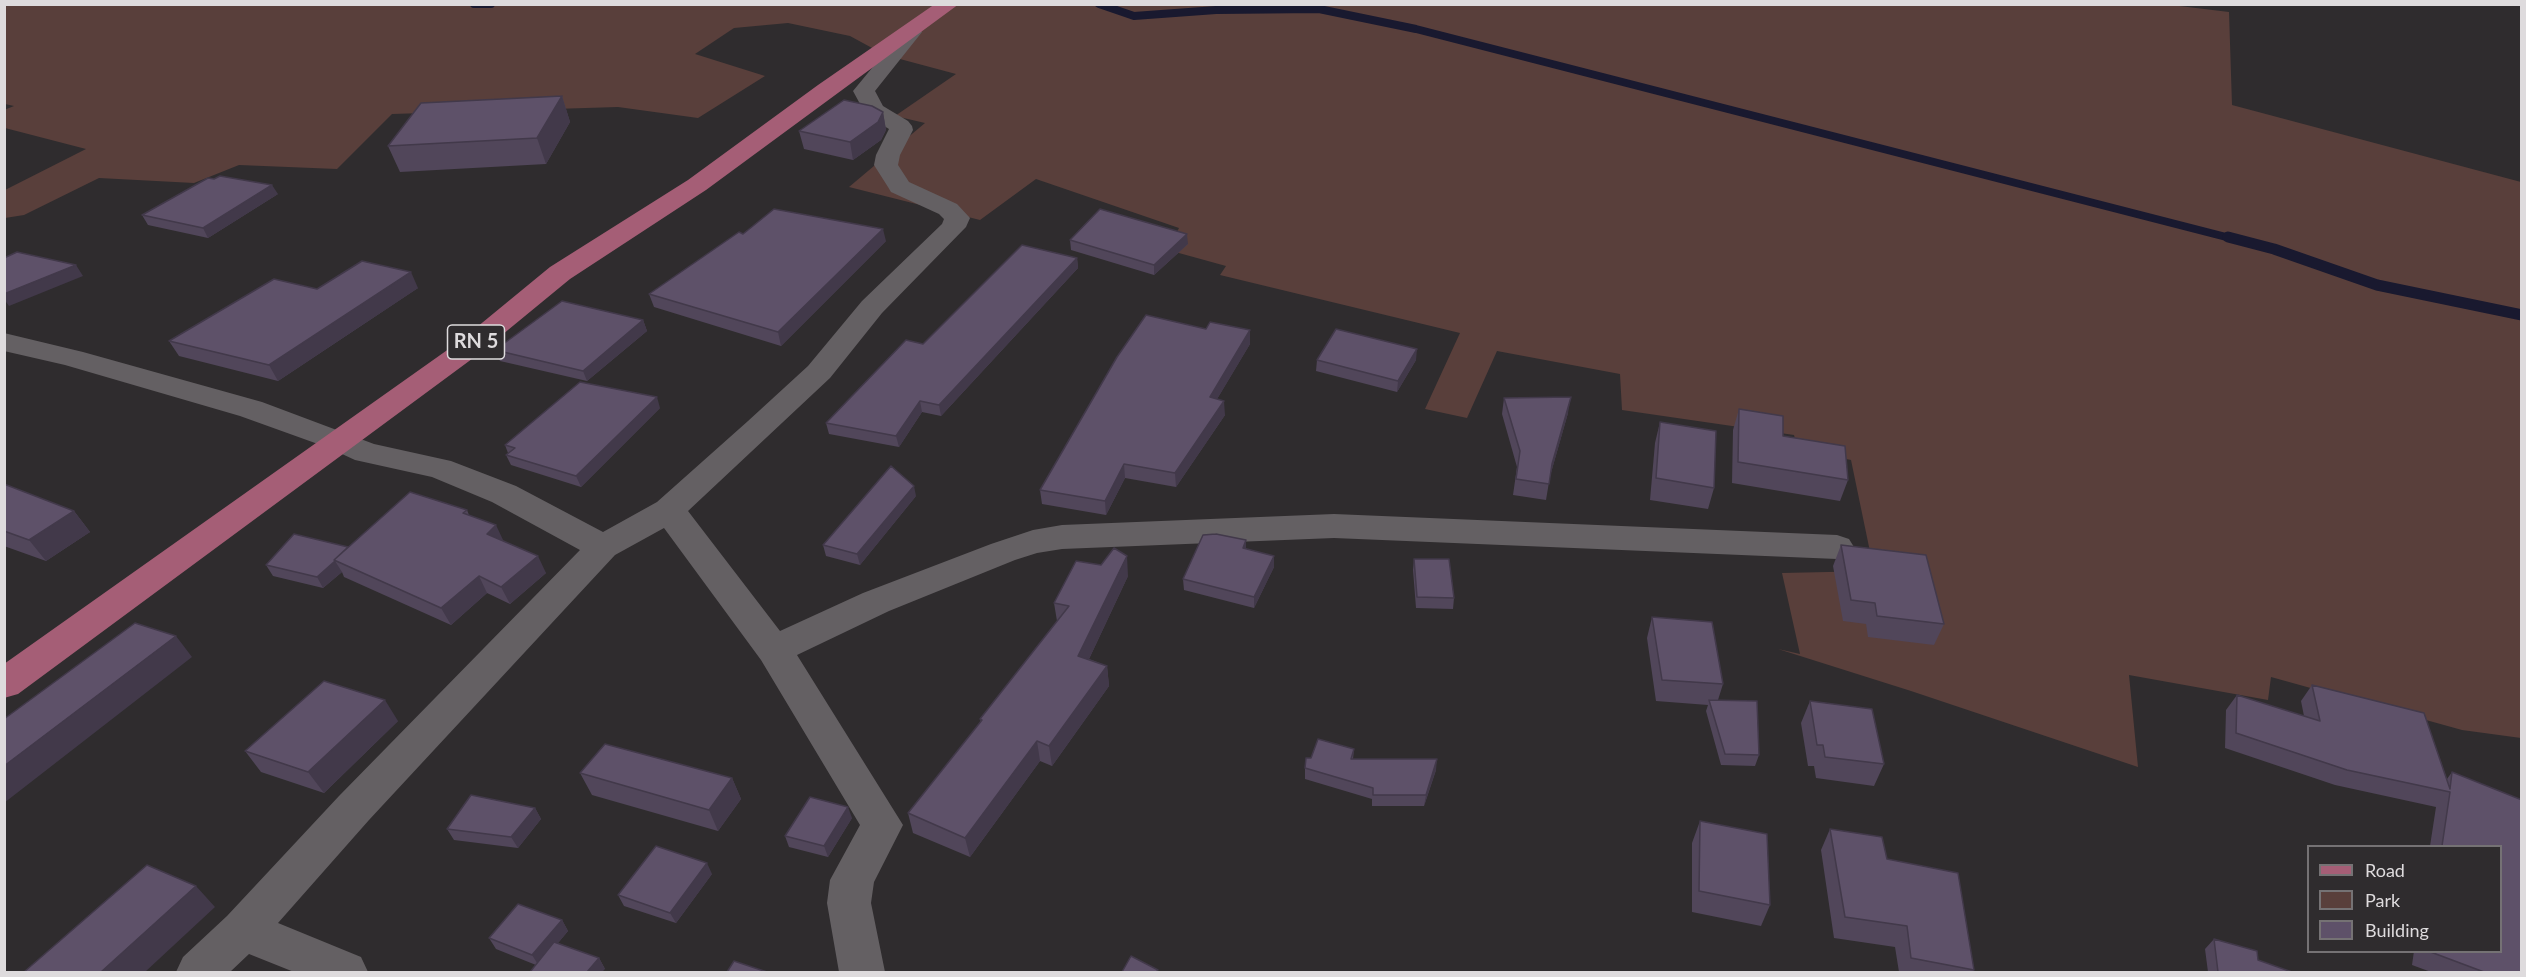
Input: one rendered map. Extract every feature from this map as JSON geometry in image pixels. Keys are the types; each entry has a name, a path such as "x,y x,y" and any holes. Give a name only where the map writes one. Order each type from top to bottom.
{"main road":[{"name":"RN 5","path":"4,684 470,347 561,273 697,185 826,90 949,4"}],"street":[{"path":"198,972 243,930 354,808 603,547 669,510 819,372 872,307 956,222 957,218 948,209 900,188 886,165 888,155 901,130 900,126 874,110 864,91 912,32"},
{"path":"4,342 74,358 251,409 340,441 366,453 440,468 504,494 603,547"},
{"path":"669,510 774,650 882,825 852,880 849,903 862,972"},
{"path":"774,650 876,602 1003,552 1033,542 1062,537 1334,526 1837,547"},
{"path":"243,930 345,972"}],"green space":[{"path":"5,4 2163,4 2229,12 2232,105 2521,182 2521,738 2462,730 2271,677 2268,700 2129,675 2138,767 1778,649 1800,654 1782,573 1874,571 1851,460 1798,449 1794,435 1622,410 1620,374 1497,351 1467,418 1425,409 1460,333 1220,275 1226,266 1168,250 1179,228 1036,179 980,220 849,187 925,123 895,116 956,74 885,55 850,36 788,23 734,28 695,54 765,76 698,118 618,107 392,114 337,169 239,165 194,183 99,178 24,215 5,218 5,190 86,149 5,128 4,110 14,106 5,104"}],"building":[{"path":"562,96 537,138 388,146 421,103"},
{"path":"844,100 872,106 883,112 878,122 850,142 799,131"},
{"path":"220,176 272,185 203,228 142,215 208,178 214,179"},
{"path":"774,209 883,229 778,332 649,294 739,232 743,234"},
{"path":"1100,209 1187,234 1154,265 1070,240"},
{"path":"1022,245 1077,258 939,405 920,401 896,436 826,423 906,340 923,344"},
{"path":"17,252 76,265 4,294 4,258"},
{"path":"362,261 411,272 269,365 169,341 274,279 317,289"},
{"path":"562,301 643,320 583,371 495,350"},
{"path":"1146,315 1206,329 1210,322 1250,330 1210,397 1224,401 1175,473 1124,464 1105,501 1040,490 1117,357"},
{"path":"1336,329 1417,349 1398,381 1317,360"},
{"path":"580,382 657,397 576,476 506,455 515,448 505,445"},
{"path":"1571,397 1552,464 1549,484 1516,479 1520,451 1504,398"},
{"path":"1739,409 1783,416 1783,436 1845,446 1848,480 1738,462"},
{"path":"1660,422 1716,431 1714,488 1656,478"},
{"path":"891,466 914,486 857,554 823,545"},
{"path":"4,484 74,511 29,540 4,531"},
{"path":"410,492 467,510 463,513 496,525 487,534 538,556 501,587 479,576 441,608 334,560"},
{"path":"294,534 348,547 317,577 266,565"},
{"path":"1216,534 1246,540 1243,548 1274,556 1254,597 1183,579 1203,535"},
{"path":"1841,545 1926,555 1944,624 1877,616 1875,603 1851,600"},
{"path":"1114,548 1127,556 1078,656 1107,666 1049,746 1037,741 965,838 908,813 1069,606 1054,603 1076,561 1101,565"},
{"path":"1414,559 1449,559 1454,598 1417,597"},
{"path":"1652,617 1712,622 1723,684 1662,680"},
{"path":"135,623 176,636 4,766 4,719"},
{"path":"324,681 385,700 308,772 245,751"},
{"path":"2312,685 2424,713 2450,789 2452,772 2522,800 2522,972 2484,972 2433,953 2502,953 2502,845 2442,845 2450,792 2347,770 2236,733 2237,695 2320,721"},
{"path":"1709,700 1757,701 1759,755 1725,754"},
{"path":"1810,701 1872,709 1884,764 1825,757 1823,745 1817,745"},
{"path":"1318,739 1354,749 1351,759 1437,759 1426,795 1373,795 1373,788 1305,768 1306,758 1311,758"},
{"path":"605,744 732,778 709,810 580,773"},
{"path":"471,795 535,808 511,837 447,829"},
{"path":"810,797 848,807 824,846 785,836"},
{"path":"1700,821 1767,834 1770,905 1699,891"},
{"path":"1830,829 1882,837 1887,859 1958,873 1974,970 1911,958 1907,926 1845,917"},
{"path":"656,846 707,863 670,913 618,895"},
{"path":"147,865 196,886 101,972 24,972"},
{"path":"518,904 562,920 532,955 489,938"},
{"path":"2214,939 2257,951 2258,960 2292,972 2218,972"},
{"path":"554,942 599,958 587,972 530,972"},
{"path":"1131,956 1158,970 1156,972 1122,972"},
{"path":"734,961 767,972 727,972"}],"waterway":[{"path":"474,4 491,4"},
{"path":"1099,4 1134,16 1216,10 1319,9 1416,29 2234,239"},
{"path":"2228,237 2274,249 2377,285 2522,315"}]}
